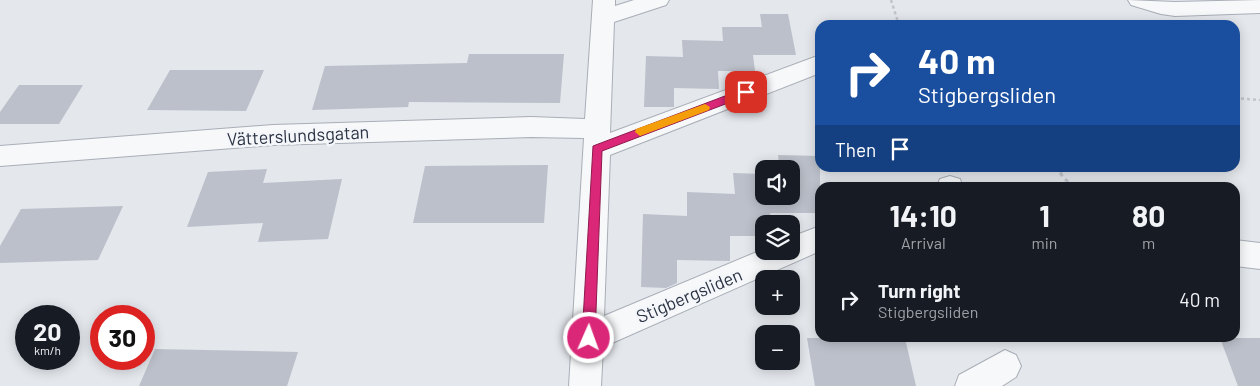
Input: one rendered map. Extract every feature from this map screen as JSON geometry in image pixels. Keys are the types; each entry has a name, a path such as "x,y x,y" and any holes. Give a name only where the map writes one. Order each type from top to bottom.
{"street":[{"path":"585,386 589,338 604,9 658,0"},
{"path":"1139,0 1175,9 1260,6"},
{"path":"597,139 815,66"},
{"name":"Vätterslundsgatan","path":"0,156 273,135 531,126 597,139"},
{"name":"Stigbergsliden","path":"800,247 815,240"},
{"path":"1240,254 1260,256"},
{"name":"Stigbergsliden","path":"589,338 770,260"},
{"path":"971,386 1005,366"}],"path":[{"path":"891,0 897,20"},
{"path":"1240,98 1260,100"},
{"path":"1059,172 1068,182"}],"building":[{"path":"760,14 788,14 796,55 753,55 755,71 718,71 719,89 674,88 674,107 644,107 646,56 683,57 682,40 723,41 722,27 762,27"},
{"path":"469,54 564,54 560,103 409,102 408,107 312,110 325,66 467,63"},
{"path":"170,70 264,70 246,111 147,110"},
{"path":"19,85 83,85 59,124 0,124 0,112"},
{"path":"778,155 815,156 815,172 820,172 820,182 815,182 815,213 755,215 755,236 730,236 730,261 677,260 677,283 666,288 641,287 643,214 687,216 687,192 735,194 733,173 755,174 755,205 800,205 800,160 779,160"},
{"path":"548,165 544,223 413,223 425,166"},
{"path":"267,169 263,183 342,179 328,239 258,242 263,223 187,227 208,172"},
{"path":"123,206 98,260 0,263 0,246 21,209"},
{"path":"807,338 815,338 815,342 906,342 916,386 815,386"},
{"path":"1240,338 1260,338 1260,386 1238,386 1222,342 1240,342"},
{"path":"155,349 298,352 287,386 139,386 146,370 155,370"}],"slow traffic":[{"path":"640,132 705,107"}],"route":[{"path":"589,338 597,149 746,92"}]}
